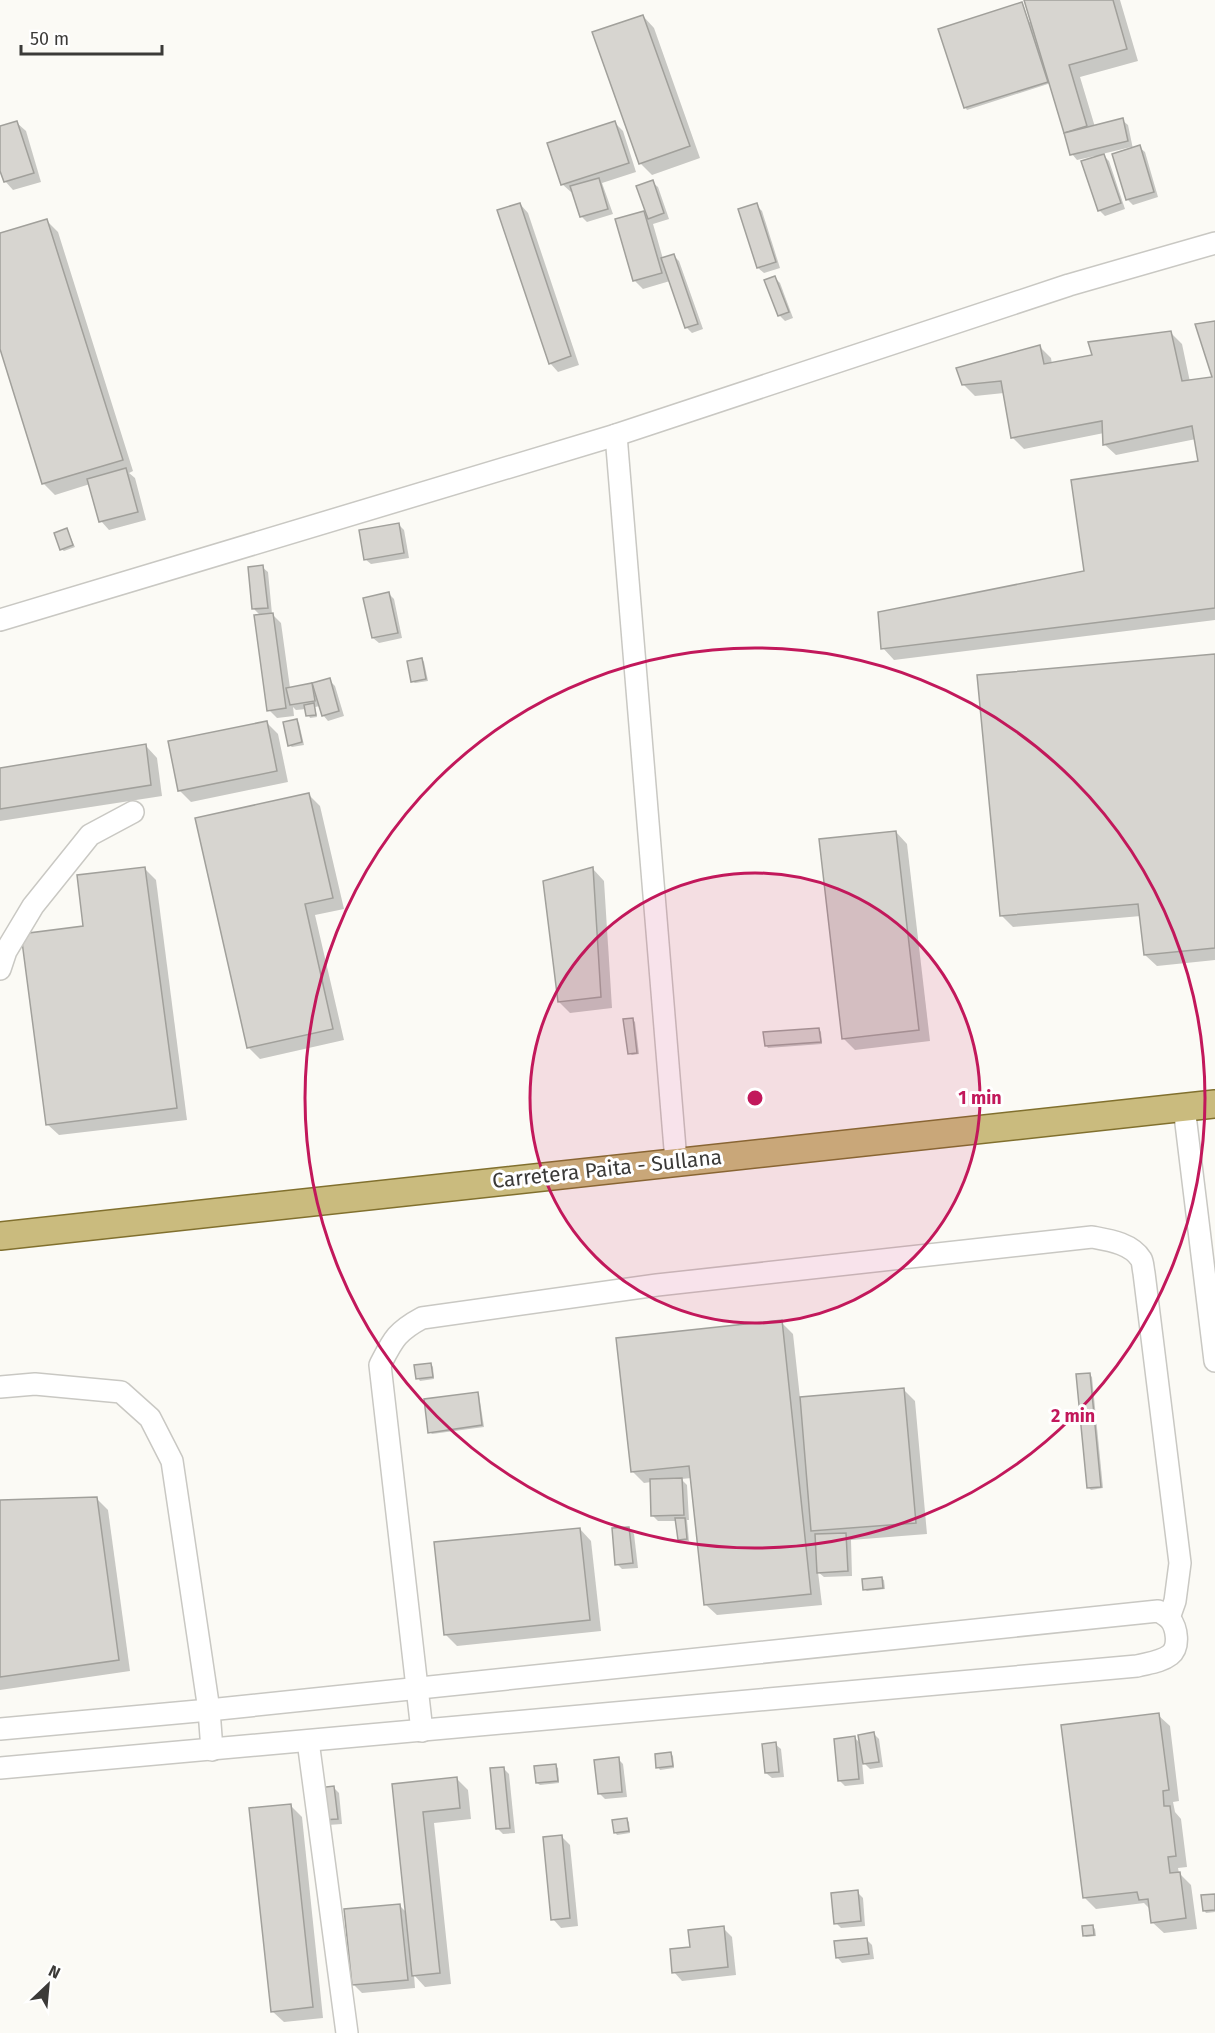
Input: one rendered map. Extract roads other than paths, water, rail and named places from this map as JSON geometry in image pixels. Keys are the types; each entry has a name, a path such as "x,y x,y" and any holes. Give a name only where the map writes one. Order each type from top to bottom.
{"main road":[{"name":"Carretera Paita - Sullana","path":"0,1236 1215,1104"}],"street":[{"path":"0,620 616,435 1069,285 1215,243"},
{"path":"616,435 676,1161"},
{"path":"0,969 6,951 33,906 90,835 133,812"},
{"path":"1184,1107 1215,1361"},
{"path":"422,1731 380,1365 392,1342 404,1328 422,1318 657,1285 1092,1237 1116,1241 1141,1259 1144,1273 1180,1563 1175,1600 1169,1618"},
{"path":"0,1387 35,1384 121,1392 150,1418 172,1461 213,1750"},
{"path":"0,1729 209,1710 1158,1611 1169,1618 1176,1630 1176,1642 1172,1654 1162,1660 1137,1666 0,1768"},
{"path":"308,1741 347,2033"}]}
